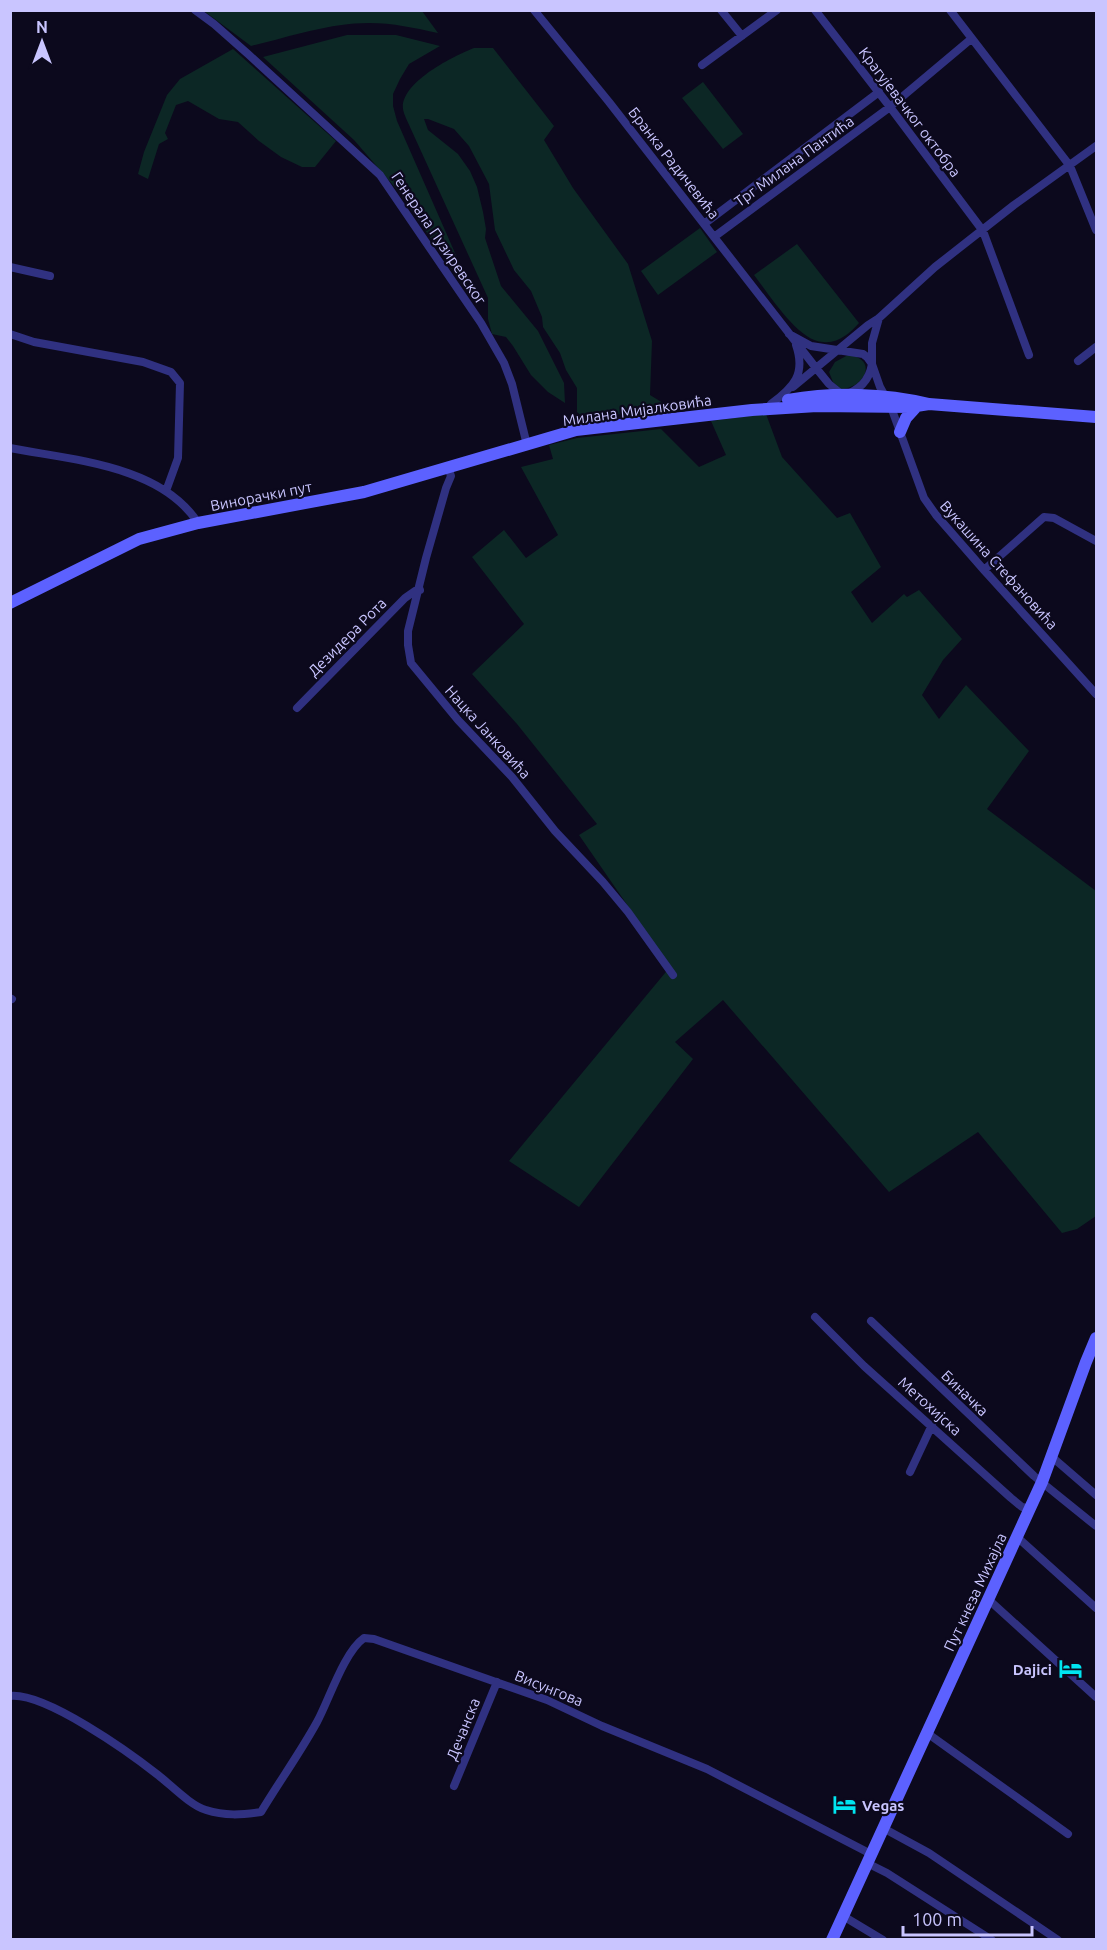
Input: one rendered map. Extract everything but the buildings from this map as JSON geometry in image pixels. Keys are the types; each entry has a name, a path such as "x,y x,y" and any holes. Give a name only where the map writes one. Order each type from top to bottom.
{"street":[{"name":"Генерала Пузиревског","path":"195,10 239,46 380,175 481,323 504,363 512,384 527,445"},
{"name":"Бранка Радичевића","path":"534,10 609,102 829,384"},
{"path":"721,10 742,36"},
{"path":"702,65 777,10"},
{"name":"Крагујевачког октобра","path":"815,10 983,231 1029,355"},
{"path":"950,10 1070,166 1096,230"},
{"name":"Трг Милана Пантића","path":"714,237 890,107 971,39"},
{"name":"Трг Милана Пантића","path":"704,224 879,92"},
{"path":"771,404 879,318 935,267 1014,205 1096,146"},
{"path":"10,267 50,276"},
{"path":"817,406 844,396 862,385 870,374 872,343 879,318"},
{"path":"10,334 34,342 124,357 171,372 180,383 178,458 166,491"},
{"path":"792,338 835,352 863,354 872,364"},
{"path":"792,338 800,365 793,387"},
{"path":"1078,361 1096,347"},
{"path":"835,352 827,372 829,384 844,396 866,406"},
{"name":"Вукашина Стефановића","path":"872,364 893,407 921,493 928,506 1096,694"},
{"name":"Милана Мијалковића","path":"752,410 771,404 819,396 844,396 893,407"},
{"name":"Милана Мијалковића","path":"527,445 576,430 752,410 817,406 893,407 920,404 1096,417"},
{"path":"900,432 906,418 920,404"},
{"name":"Винорачки пут","path":"10,603 139,539 198,523 364,492 527,445"},
{"path":"10,448 134,474 166,491 191,511 198,523"},
{"name":"Нацка Јанковића","path":"448,467 452,476 446,488 426,558 420,590 408,631 411,663 458,720 512,777 555,831 603,882 628,912 673,975"},
{"path":"984,570 1044,517 1054,518 1096,541"},
{"name":"Дезидера Рота","path":"297,708 405,598 420,590"},
{"name":"Метохијска","path":"815,1317 864,1366 1011,1498 1022,1507 1030,1509"},
{"name":"Биначка","path":"871,1321 1042,1482 1096,1526"},
{"name":"Пут кнеза Михајла","path":"832,1940 1042,1482 1096,1338"},
{"path":"910,1472 932,1425"},
{"path":"1052,1457 1096,1495"},
{"path":"1017,1537 1096,1608"},
{"path":"989,1600 1096,1697"},
{"name":"Висунгова","path":"10,1696 35,1700 75,1718 137,1758 204,1810 234,1816 261,1812 317,1722 349,1656 359,1641 364,1638 374,1639 547,1700 603,1726 707,1768 869,1859 992,1940"},
{"name":"Дечанска","path":"454,1786 496,1682"},
{"path":"927,1732 1068,1834"},
{"path":"883,1828 929,1853 1058,1940"},
{"path":"843,1916 883,1940"}],"green space":[{"path":"204,11 422,11 438,33 387,24 339,25 251,46"},
{"path":"347,35 396,35 440,46 409,64 393,94 393,106 397,121 466,278 469,294 399,192 354,140 263,57"},
{"path":"474,48 493,48 554,126 544,140 573,188 628,264 652,341 650,395 668,406 586,420 577,412 577,388 566,370 560,353 543,327 542,317 531,291 514,270 495,230 489,184 469,146 454,129 424,119 428,130 458,154 470,171 477,187 483,212 485,238 501,286 538,331 564,383 565,403 548,392 531,375 506,337 492,334 488,319 488,298 403,109 404,99 419,80 454,57"},
{"path":"233,49 336,141 315,167 302,167 281,157 238,122 219,119 188,101 176,105 165,133 168,139 159,144 148,179 138,174 144,152 167,95 180,79"},
{"path":"703,82 743,134 723,149 682,98"},
{"path":"700,228 717,252 658,295 641,271"},
{"path":"797,244 859,323 839,340 823,342 813,340 804,334 785,315 754,275"},
{"path":"848,355 863,361 866,367 865,373 857,384 841,389 833,382 829,372 835,362"},
{"path":"766,414 782,457 837,518 850,513 881,567 851,592 872,623 904,594 907,597 919,590 962,639 943,660 922,695 939,719 966,685 1029,751 987,809 1096,891 1096,1216 1077,1229 1062,1233 978,1132 889,1192 723,1000 675,1042 693,1059 579,1207 509,1161 670,967 579,835 597,824 517,724 472,674 524,624 472,557 504,530 526,558 558,535 521,467 553,459 549,445 577,438 661,429 699,467 726,455 711,421"}],"place":[{"name":"Dajici","path":"1070,1669"},
{"name":"Vegas","path":"844,1805"}]}
